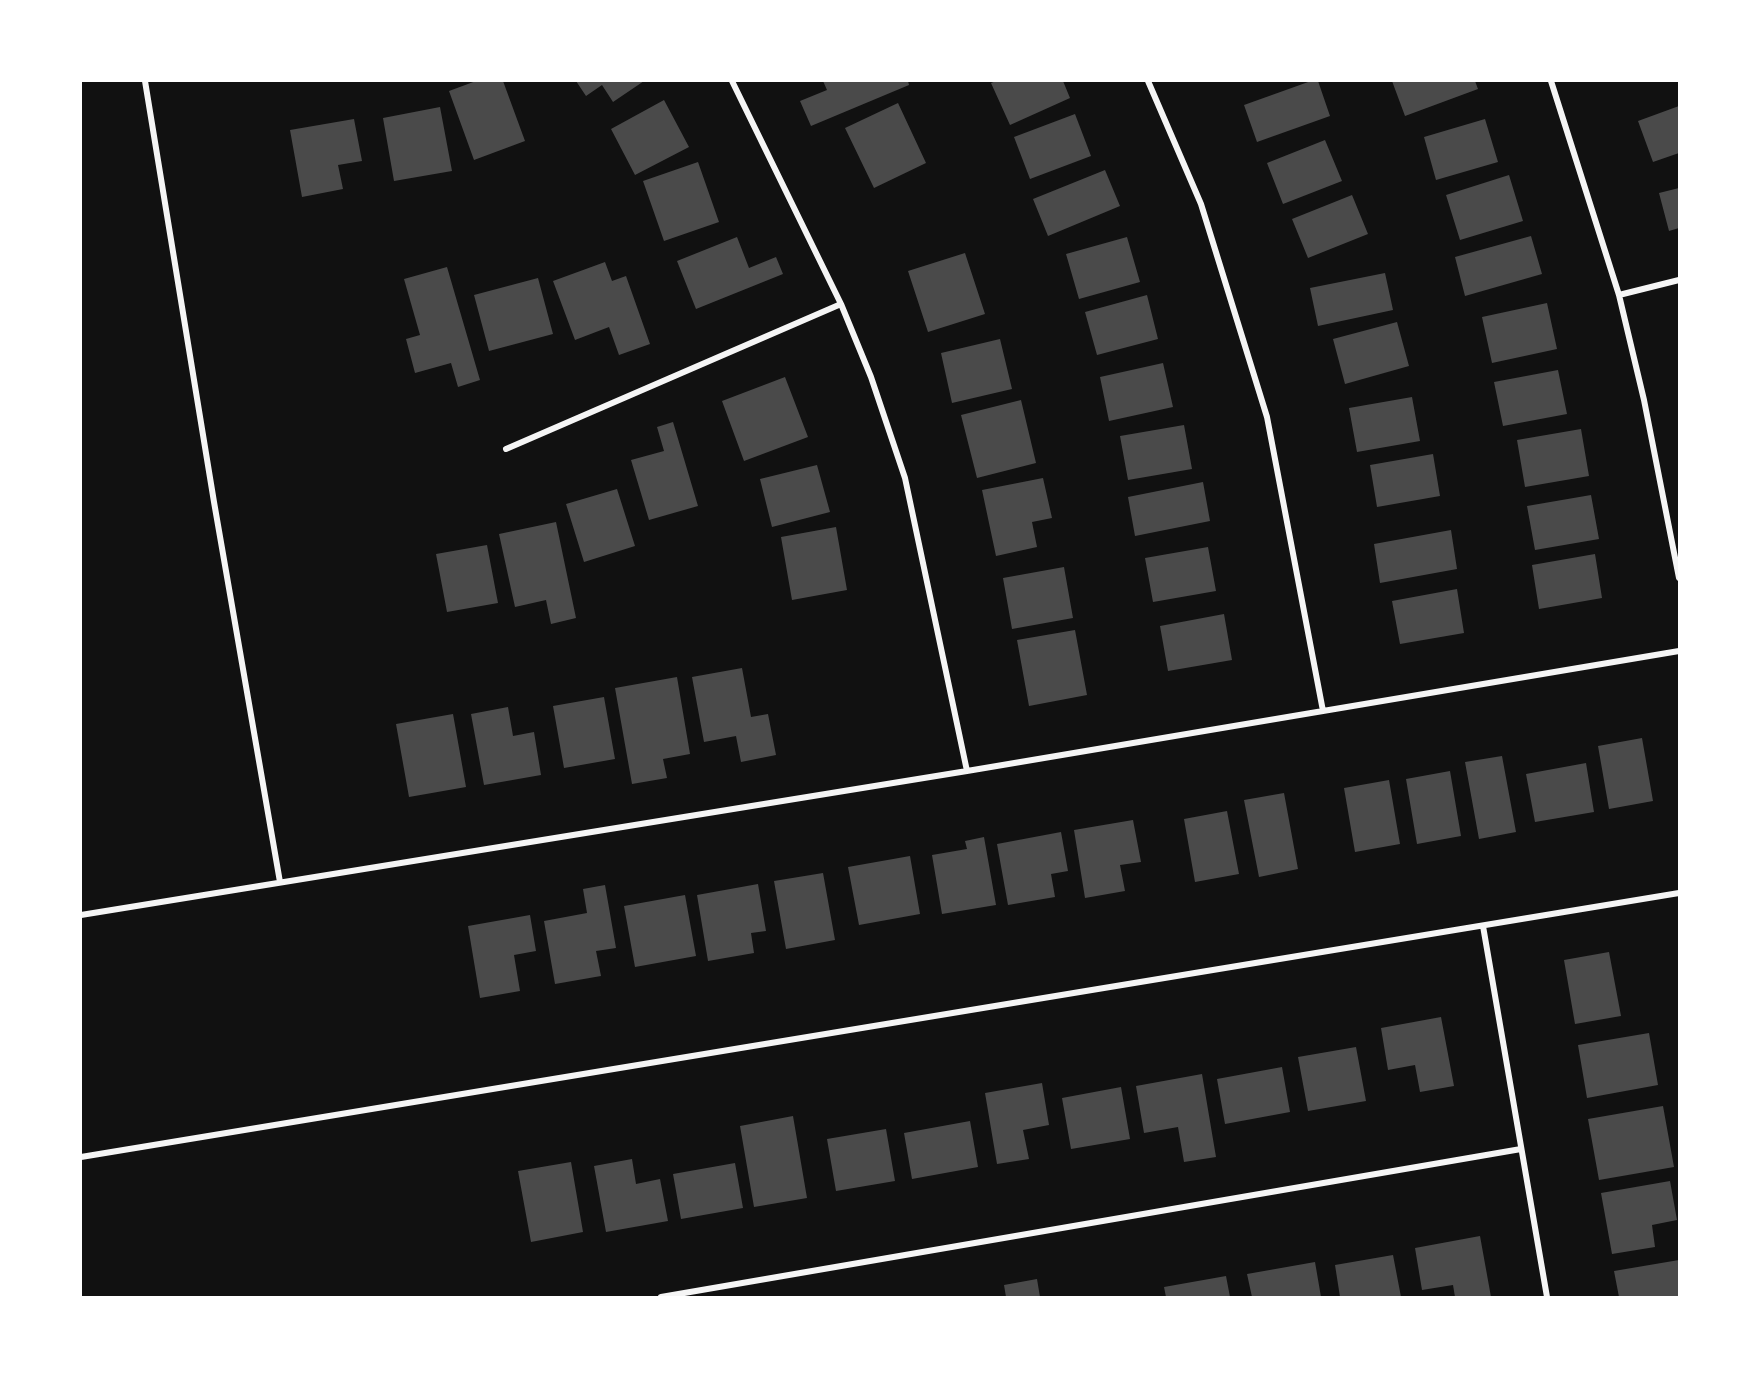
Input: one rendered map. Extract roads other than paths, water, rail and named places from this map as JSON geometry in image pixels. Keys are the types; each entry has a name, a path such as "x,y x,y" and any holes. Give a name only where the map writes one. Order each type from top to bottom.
{"street":[{"path":"145,81 214,502 280,882"},
{"path":"732,81 841,304 871,377 905,478 967,771"},
{"path":"1148,81 1201,204 1267,417 1323,711"},
{"path":"1551,81 1619,295 1644,400 1679,579"},
{"path":"1619,295 1679,280"},
{"path":"506,449 841,304"},
{"path":"81,915 967,771 1679,651"},
{"path":"81,1157 1679,893"},
{"path":"1483,926 1547,1297"},
{"path":"661,1297 1521,1149"}]}
